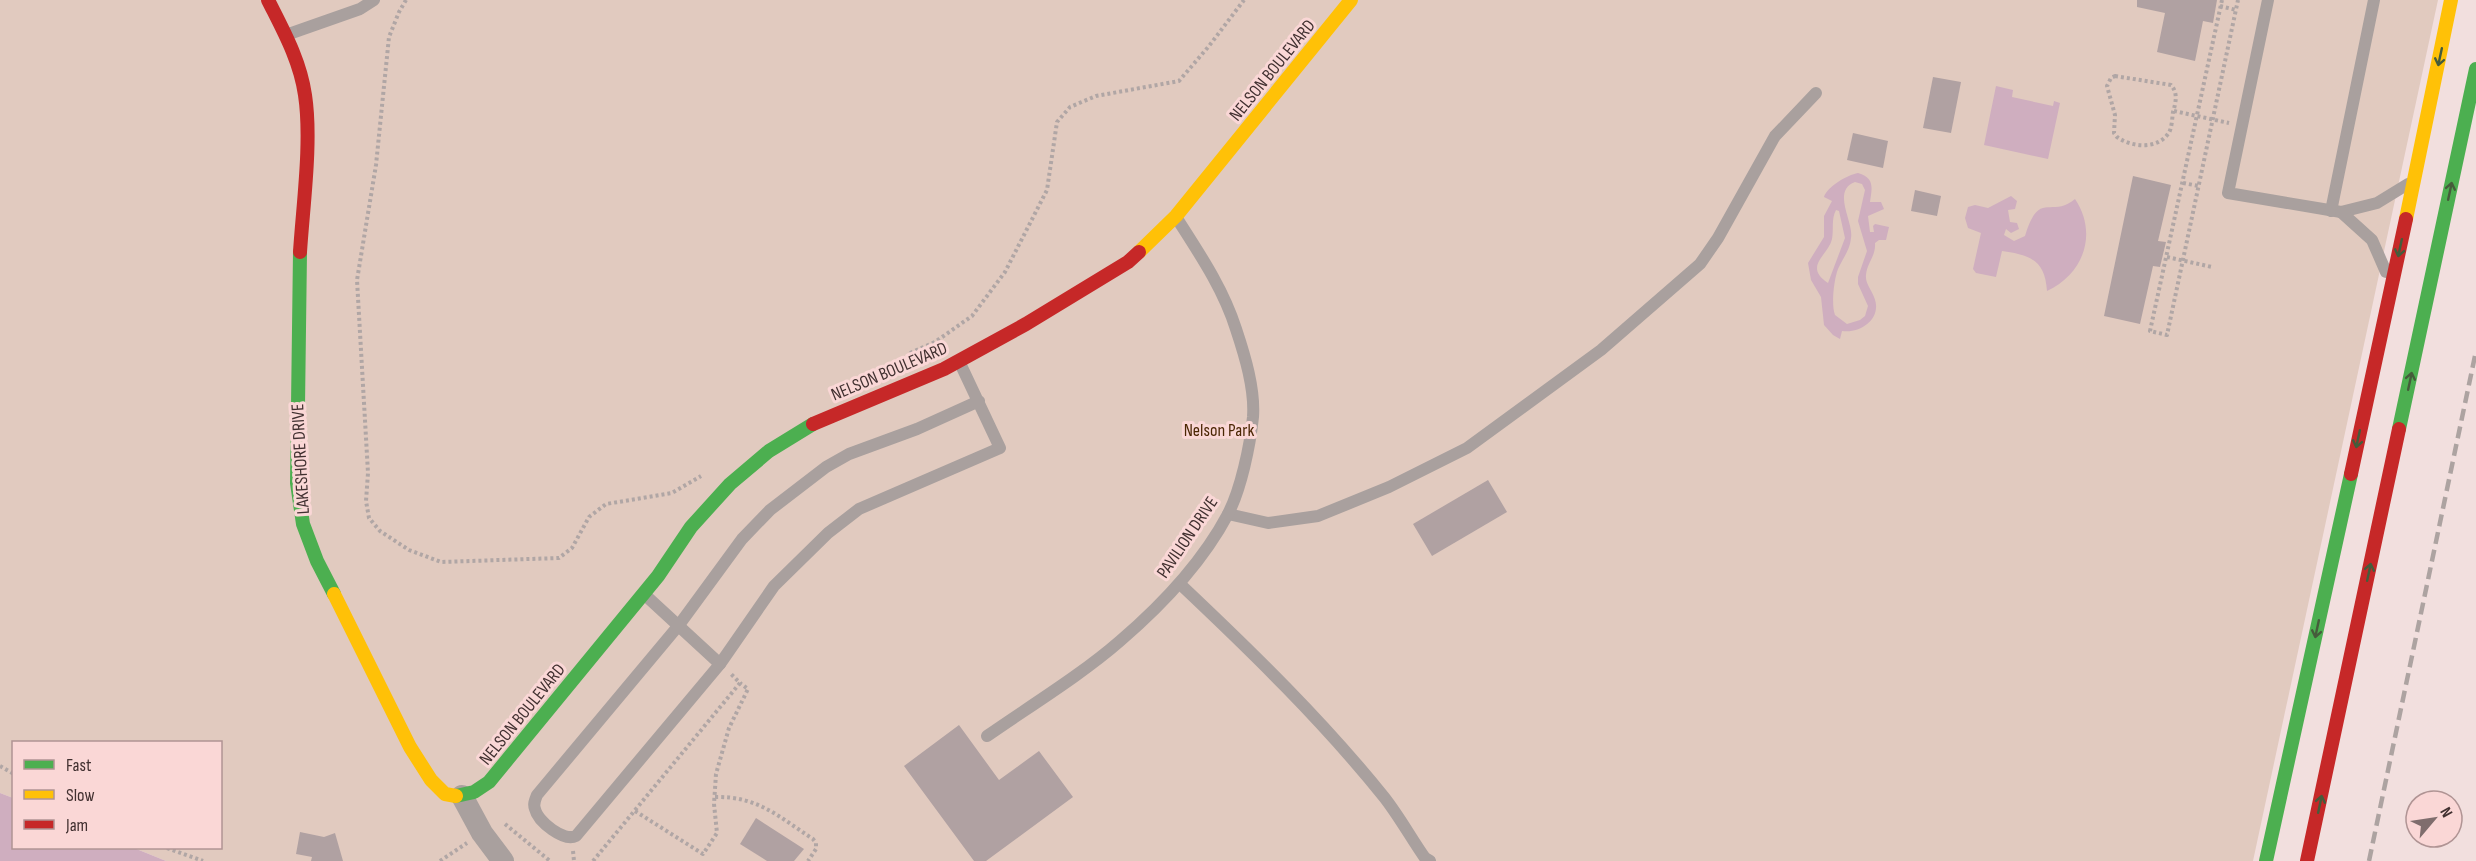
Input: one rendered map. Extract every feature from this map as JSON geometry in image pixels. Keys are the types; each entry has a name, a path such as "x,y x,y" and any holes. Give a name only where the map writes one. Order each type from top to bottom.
{"street":[{"name":"LAKESHORE DRIVE","path":"268,0 286,35 299,69 307,127 297,372 297,483 303,524 317,561 410,747 431,780 445,794 462,796"},
{"name":"NELSON BOULEVARD","path":"462,796 489,782 644,594 691,527 730,484 769,451 816,422 959,361 1037,318 1128,262 1176,216 1351,0"},
{"path":"2266,861 2415,179 2451,0"},
{"path":"2307,861 2476,69"},
{"path":"462,796 482,833 503,861"}],"lane":[{"path":"286,35 360,9 374,0"},
{"path":"2268,0 2228,193 2336,211 2377,203 2415,179"},
{"path":"2336,211 2374,0"},
{"path":"1228,514 1268,523 1318,516 1389,487 1467,447 1601,350 1700,264 1718,238 1775,136 1816,93"},
{"path":"2336,211 2372,240 2391,286"},
{"name":"PAVILION DRIVE","path":"987,736 1119,642 1180,584 1228,514 1236,495 1253,416 1249,376 1236,327 1223,297 1212,274 1176,216"},
{"path":"959,361 979,401 1000,448 859,509 828,532 774,586 720,664 576,836 564,837 544,821 534,808 537,795 679,625 742,539 770,510 801,485 849,454 917,429 979,401"},
{"path":"1180,584 1281,684 1362,770 1430,861"},
{"path":"644,594 720,664"}],"path":[{"path":"406,0 389,37 376,165 357,280 368,473 366,501 369,518 380,531 410,550 441,562 559,558 572,548 589,518 606,504 672,493 710,471"},
{"path":"900,357 935,342 972,316 1005,272 1047,190 1057,122 1070,107 1096,96 1179,81 1244,0"},
{"path":"2222,0 2150,331 2168,335 2238,0"},
{"path":"2220,6 2236,10"},
{"path":"2121,76 2171,85 2176,93 2174,111 2169,133 2157,144 2145,145 2121,140 2114,133 2115,115 2108,93 2108,81 2110,78 2121,76"},
{"path":"2174,111 2242,126"},
{"path":"2183,183 2199,186"},
{"path":"2167,257 2212,267"},
{"path":"635,811 703,854 717,833 716,774 729,728 748,689 720,664"},
{"path":"593,861 740,682"},
{"path":"715,797 736,796 762,806 813,839 816,849 811,860"},
{"path":"505,824 550,861"},
{"path":"440,861 482,833"},
{"path":"170,849 203,861"}],"green space":[{"name":"Nelson Park","path":"0,0 2438,0 2253,861 166,861 136,849 222,849 222,741 12,741 12,798 0,793"}],"shaded area":[{"path":"1996,86 2013,90 2012,97 2053,106 2054,101 2060,103 2048,159 1984,145"},
{"path":"1854,174 1863,175 1870,181 1872,188 1870,202 1881,202 1884,209 1868,216 1870,232 1874,232 1875,224 1889,227 1886,240 1879,240 1875,243 1866,275 1866,281 1876,305 1873,318 1856,330 1842,331 1840,339 1824,325 1821,297 1811,280 1808,263 1824,237 1824,216 1832,201 1824,197 1826,193 1838,182","holes":["1855,182 1862,184 1865,190 1858,221 1867,251 1858,277 1858,284 1868,306 1865,316 1847,324 1835,315 1833,305 1838,269 1848,250 1851,238 1845,207 1845,192 1848,186","1836,210 1839,211 1845,238 1828,283 1821,277 1817,266 1830,245"]},
{"path":"2011,196 2017,201 2015,209 2008,210 2010,222 2017,223 2019,229 2011,233 2006,229 2004,235 2014,241 2025,236 2035,213 2041,209 2059,207 2075,199 2082,212 2086,225 2086,239 2078,263 2060,284 2047,291 2043,272 2028,257 2002,251 1996,277 1976,273 1973,269 1981,233 1968,228 1965,218 1968,207 1975,205 1988,208"},
{"path":"0,793 12,798 12,849 136,849 166,861 0,861"}],"building":[{"path":"2137,0 2217,0 2213,23 2203,21 2195,61 2157,52 2165,13 2137,7"},
{"path":"1933,77 1961,82 1951,133 1923,128"},
{"path":"1853,133 1888,141 1883,168 1847,160"},
{"path":"2133,176 2171,185 2158,241 2166,242 2160,267 2153,266 2140,324 2104,316"},
{"path":"1915,190 1941,196 1937,216 1911,211"},
{"path":"1488,480 1507,512 1432,556 1413,524"},
{"path":"959,725 999,780 1039,751 1073,797 986,861 974,861 904,766"},
{"path":"756,818 804,849 794,861 767,861 740,844"},
{"path":"300,832 324,837 335,833 343,861 311,861 312,857 296,854"}],"railway":[{"path":"2369,861 2476,351"}],"traffic: fast":[{"path":"2399,429 2476,69"},
{"path":"300,252 297,483 303,524 317,561 334,594"},
{"path":"456,796 474,792 489,782 658,576 691,527 730,484 769,451 813,424"},
{"path":"2266,861 2351,474"}],"traffic: slow":[{"path":"1139,252 1176,216 1351,0"},
{"path":"2406,219 2451,0"},
{"path":"334,594 410,747 431,780 445,794 456,796"}],"traffic: jam":[{"path":"268,0 295,57 305,95 308,132 300,252"},
{"path":"2351,474 2406,219"},
{"path":"813,424 944,369 1026,324 1128,262 1139,252"},
{"path":"2307,861 2399,429"}]}
